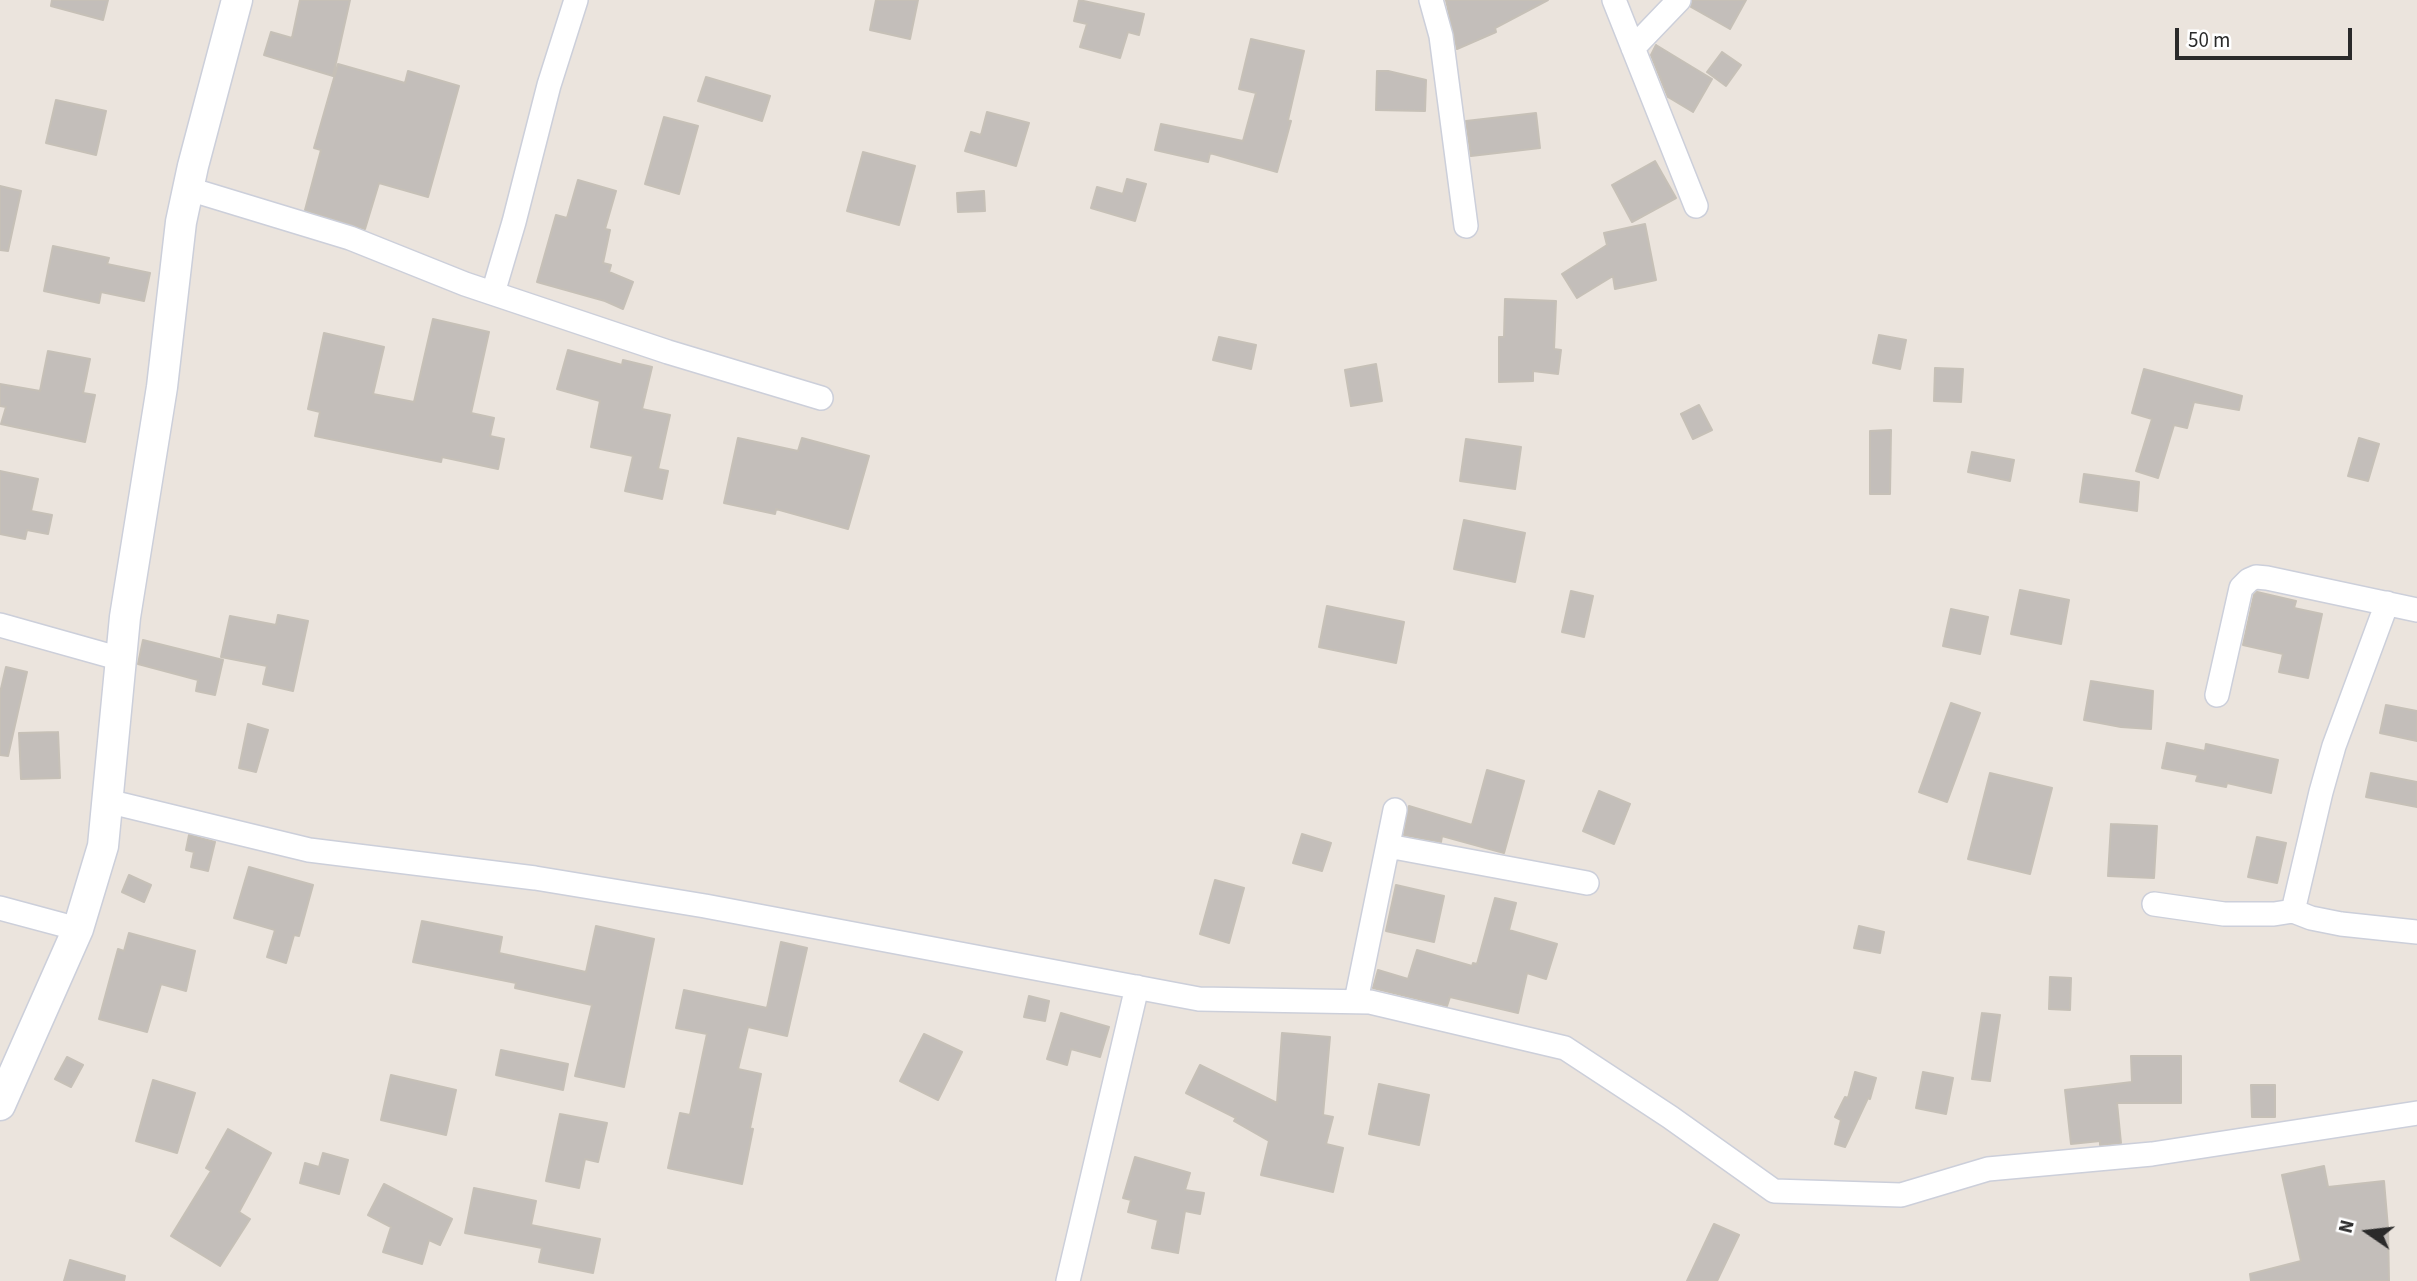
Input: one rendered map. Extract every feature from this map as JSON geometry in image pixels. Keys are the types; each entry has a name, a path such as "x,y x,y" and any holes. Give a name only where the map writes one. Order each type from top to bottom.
{"street":[{"path":"0,1105 78,929 103,846 125,617 162,387 181,222 237,0"},
{"path":"493,293 549,85 576,0"},
{"path":"1431,0 1441,36 1466,226"},
{"path":"1614,0 1696,206"},
{"path":"1633,48 1679,0"},
{"path":"189,189 350,238 493,293 668,352 821,398"},
{"path":"2217,695 2241,588 2249,580 2267,578 2417,610"},
{"path":"2293,911 2334,746 2387,603"},
{"path":"0,625 121,659"},
{"path":"107,801 309,850 548,880 705,906 1199,999 1370,1002 1565,1048 1670,1117 1774,1191 1901,1195 1987,1169 2152,1154 2417,1113"},
{"path":"1356,1001 1395,810"},
{"path":"1388,846 1587,883"},
{"path":"2154,904 2224,914 2274,914 2293,911 2341,924 2417,932"},
{"path":"0,908 78,929"},
{"path":"1068,1281 1137,987"}],"building":[{"path":"52,0 108,0 103,20 51,6"},
{"path":"300,0 350,0 333,76 264,55 271,32 292,38"},
{"path":"876,0 918,0 910,39 870,30"},
{"path":"1079,0 1144,14 1139,35 1128,32 1120,58 1080,47 1087,24 1074,21"},
{"path":"1446,0 1548,0 1495,28 1496,32 1457,49"},
{"path":"1693,0 1746,0 1730,29 1691,7"},
{"path":"1251,39 1304,51 1288,120 1291,121 1277,172 1210,153 1208,162 1155,150 1161,124 1243,141 1256,93 1239,89"},
{"path":"1656,45 1712,79 1693,112 1668,97 1651,55"},
{"path":"1722,52 1741,65 1726,86 1707,72"},
{"path":"338,64 405,83 408,71 459,86 428,197 379,183 365,229 305,210 321,150 314,148"},
{"path":"1377,71 1426,80 1425,111 1376,110"},
{"path":"706,77 770,96 762,121 698,101"},
{"path":"56,100 106,111 96,155 46,143"},
{"path":"987,112 1029,123 1016,166 965,151 971,132 981,135"},
{"path":"1536,113 1540,148 1471,156 1466,121"},
{"path":"664,117 698,126 679,194 645,184"},
{"path":"863,152 915,166 899,225 847,211"},
{"path":"1655,161 1676,198 1632,222 1612,185"},
{"path":"1127,179 1146,184 1135,221 1091,208 1097,187 1123,194"},
{"path":"578,180 616,191 605,229 610,230 603,263 611,265 609,272 633,282 623,309 605,301 537,282 556,215 567,218"},
{"path":"0,186 21,191 8,251 0,250"},
{"path":"984,191 985,211 958,212 957,193"},
{"path":"1645,224 1656,280 1615,289 1613,276 1577,298 1562,274 1607,245 1604,233"},
{"path":"53,246 109,258 107,264 150,273 144,301 101,292 99,303 44,291"},
{"path":"1505,299 1556,301 1554,349 1561,350 1558,374 1533,371 1533,381 1499,382 1499,337 1504,337"},
{"path":"433,319 489,332 471,413 494,418 490,436 504,439 498,469 442,457 441,462 315,436 320,412 308,409 324,333 384,347 373,394 414,402"},
{"path":"1879,335 1906,340 1900,369 1873,363"},
{"path":"1219,337 1256,345 1251,369 1213,360"},
{"path":"568,350 622,365 623,360 652,367 642,409 670,415 658,469 668,471 662,499 625,491 633,456 591,447 600,401 557,389"},
{"path":"48,351 90,359 83,393 95,395 85,442 1,424 6,407 0,406 0,384 40,391"},
{"path":"1376,364 1382,401 1351,406 1345,370"},
{"path":"1935,368 1963,369 1961,402 1934,401"},
{"path":"2144,369 2242,396 2239,410 2194,402 2187,428 2174,425 2158,478 2136,471 2152,419 2132,413"},
{"path":"1699,405 1712,430 1693,439 1681,414"},
{"path":"1891,430 1890,494 1870,494 1870,431"},
{"path":"738,438 798,451 802,438 869,456 848,529 776,509 775,514 724,503"},
{"path":"2359,438 2379,444 2368,481 2348,476"},
{"path":"1466,439 1521,447 1515,489 1460,481"},
{"path":"1972,452 2014,460 2010,481 1968,472"},
{"path":"0,471 38,479 31,511 52,515 48,534 27,530 25,539 0,534"},
{"path":"2084,474 2139,482 2137,511 2080,502"},
{"path":"1464,520 1525,533 1515,582 1454,569"},
{"path":"2020,590 2069,600 2061,644 2011,634"},
{"path":"1571,591 1593,596 1584,637 1562,632"},
{"path":"2257,592 2296,601 2294,608 2322,614 2308,678 2279,672 2283,654 2243,645 2254,595"},
{"path":"1327,606 1404,622 1396,663 1319,647"},
{"path":"1951,609 1988,617 1980,654 1943,646"},
{"path":"278,615 308,621 293,691 263,684 267,666 221,657 230,616 276,625"},
{"path":"143,640 223,660 215,695 196,691 198,680 138,664"},
{"path":"6,667 27,672 8,756 0,755 0,693"},
{"path":"2091,681 2153,691 2151,729 2084,720"},
{"path":"1951,703 1980,713 1947,802 1919,792"},
{"path":"2386,705 2417,711 2417,741 2380,733"},
{"path":"248,724 268,730 256,772 239,768"},
{"path":"58,732 60,778 21,779 19,733"},
{"path":"2167,743 2205,751 2206,744 2278,760 2271,793 2227,783 2226,787 2196,781 2198,775 2162,768"},
{"path":"1487,770 1524,781 1504,853 1442,836 1441,842 1404,835 1409,806 1472,825"},
{"path":"1990,773 2052,788 2030,874 1968,859"},
{"path":"2371,773 2417,782 2417,807 2366,797"},
{"path":"1599,791 1630,804 1614,844 1583,831"},
{"path":"2111,824 2157,826 2154,878 2108,876"},
{"path":"1302,834 1331,843 1322,871 1293,863"},
{"path":"189,835 215,842 208,871 191,867 194,852 186,850"},
{"path":"2257,837 2286,843 2277,883 2248,877"},
{"path":"249,867 313,885 299,936 294,935 286,963 267,957 275,930 234,918"},
{"path":"129,875 151,885 144,902 122,892"},
{"path":"1215,880 1244,888 1229,943 1200,934"},
{"path":"1396,885 1444,896 1434,942 1386,931"},
{"path":"1495,898 1516,903 1509,930 1557,944 1546,979 1527,973 1518,1013 1450,997 1447,1006 1373,988 1378,970 1408,979 1417,950 1472,966 1473,963 1477,964"},
{"path":"422,921 502,937 499,953 586,972 596,926 654,939 624,1087 575,1076 592,1005 515,988 516,983 413,962"},
{"path":"1859,926 1884,932 1880,953 1854,948"},
{"path":"129,933 195,951 186,991 161,984 147,1032 99,1019 118,949 124,951"},
{"path":"781,942 807,948 787,1036 748,1027 738,1069 761,1074 742,1184 668,1168 680,1113 690,1115 707,1034 676,1028 684,990 767,1008"},
{"path":"2050,977 2071,978 2070,1010 2049,1009"},
{"path":"1029,996 1049,1001 1045,1021 1024,1017"},
{"path":"1061,1013 1109,1027 1100,1057 1071,1049 1067,1065 1047,1059"},
{"path":"1982,1013 2000,1015 1990,1081 1972,1079"},
{"path":"1282,1033 1330,1037 1323,1115 1333,1117 1326,1144 1343,1148 1333,1192 1261,1175 1269,1141 1234,1121 1236,1118 1186,1093 1200,1065 1277,1103"},
{"path":"924,1034 962,1052 938,1100 900,1081"},
{"path":"501,1050 568,1064 563,1090 496,1075"},
{"path":"2131,1056 2181,1056 2181,1103 2117,1103 2121,1143 2100,1145 2100,1141 2071,1144 2065,1090 2132,1082"},
{"path":"67,1057 83,1065 71,1087 55,1079"},
{"path":"1855,1072 1876,1078 1870,1099 1868,1098 1845,1147 1835,1144 1841,1120 1835,1117 1845,1097 1848,1098"},
{"path":"1923,1072 1953,1078 1946,1114 1916,1108"},
{"path":"391,1075 456,1090 446,1135 381,1120"},
{"path":"153,1080 195,1093 177,1153 136,1141"},
{"path":"1379,1084 1429,1095 1419,1145 1369,1134"},
{"path":"2251,1085 2275,1085 2275,1117 2252,1117"},
{"path":"560,1114 607,1123 598,1162 585,1159 579,1188 546,1181"},
{"path":"228,1129 271,1153 239,1212 250,1219 220,1266 171,1236 211,1171 206,1168"},
{"path":"323,1153 348,1160 339,1194 300,1183 305,1163 319,1167"},
{"path":"1135,1157 1190,1173 1185,1190 1204,1193 1200,1214 1185,1211 1178,1253 1152,1248 1158,1220 1128,1212 1131,1200 1123,1198"},
{"path":"2324,1166 2328,1187 2384,1181 2389,1281 2251,1281 2250,1274 2301,1261 2282,1175"},
{"path":"384,1184 452,1219 440,1245 429,1240 422,1264 383,1252 391,1227 368,1215"},
{"path":"474,1188 536,1201 531,1225 600,1239 593,1273 539,1262 542,1248 465,1233"},
{"path":"1714,1224 1739,1235 1717,1281 1687,1281"},
{"path":"70,1260 125,1276 124,1281 64,1281"}]}
